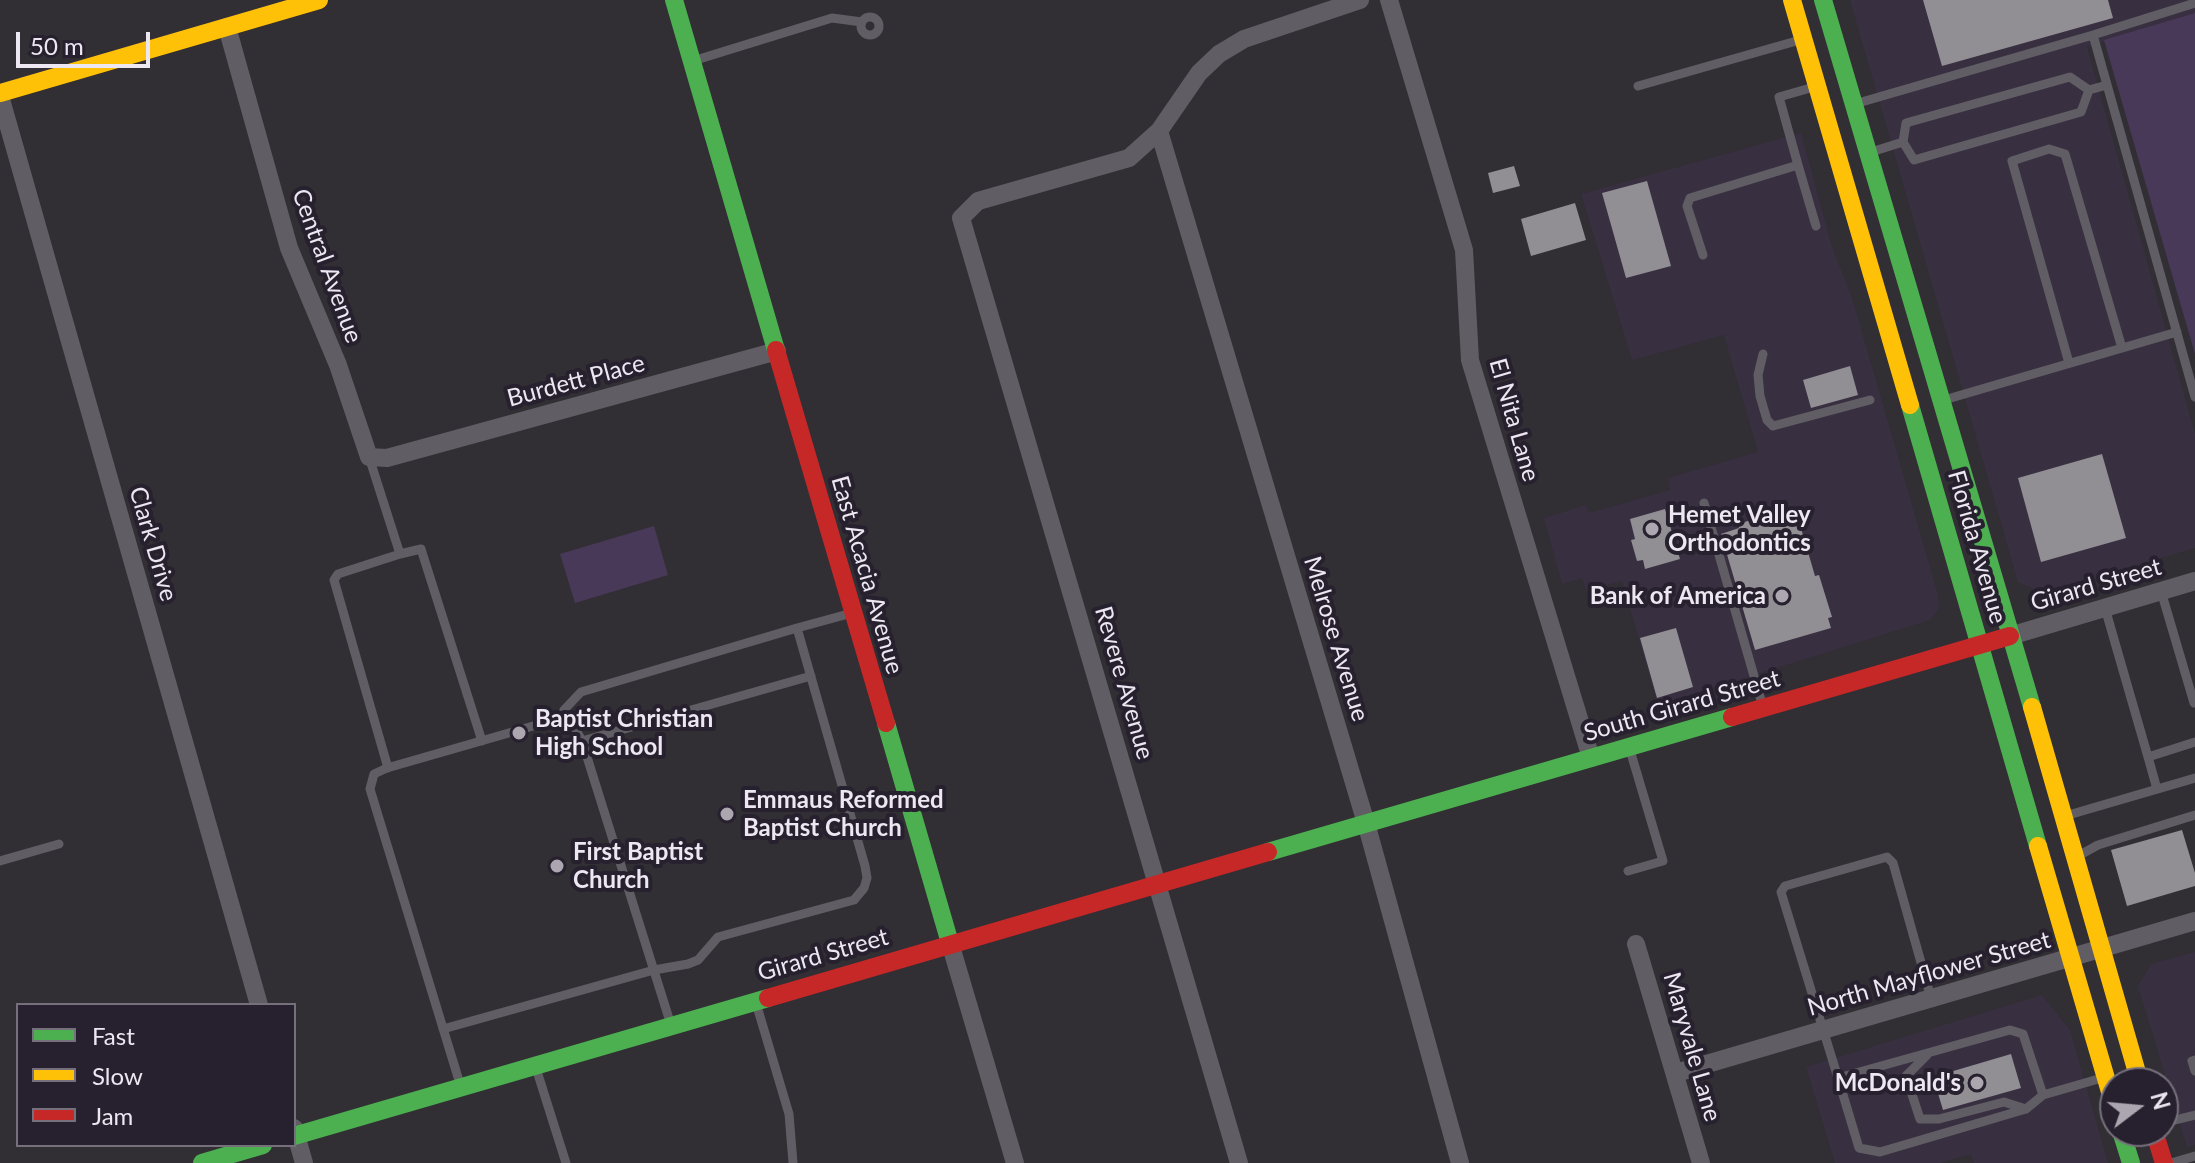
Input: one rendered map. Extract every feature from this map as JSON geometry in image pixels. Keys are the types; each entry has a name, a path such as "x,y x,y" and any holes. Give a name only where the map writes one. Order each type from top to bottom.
{"street":[{"path":"0,95 319,0"},
{"name":"East Acacia Avenue","path":"674,0 1015,1163"},
{"path":"1159,131 1199,73 1219,54 1244,39 1360,0"},
{"name":"El Nita Lane","path":"1389,0 1464,250 1470,360 1591,758"},
{"name":"Florida Avenue","path":"1792,0 2103,1067"},
{"name":"Florida Avenue","path":"1823,0 2135,1067"},
{"name":"Central Avenue","path":"227,27 289,248 378,458"},
{"name":"Clark Drive","path":"0,95 258,1003"},
{"name":"Revere Avenue","path":"1159,131 1129,158 978,201 961,218 1239,1163"},
{"name":"Melrose Avenue","path":"1159,131 1366,823 1460,1163"},
{"name":"Burdett Place","path":"378,458 777,351"},
{"name":"Girard Street","path":"2010,636 2195,581"},
{"name":"South Girard Street","path":"1366,823 2010,636"},
{"name":"Girard Street","path":"296,1133 1366,823"},
{"name":"North Mayflower Street","path":"1676,1073 2195,921"},
{"name":"Maryvale Lane","path":"1636,944 1701,1163"},
{"path":"296,1136 304,1163"},
{"path":"202,1163 256,1147"}],"lane":[{"path":"1853,104 2195,3"},
{"path":"692,61 832,18 862,22"},
{"path":"2093,35 2195,397"},
{"path":"1638,86 1803,39"},
{"path":"2089,90 2081,112 1914,160 1903,142 1906,123 2070,77 2089,90 2107,85"},
{"path":"1816,226 1779,97 1817,86"},
{"path":"1867,153 1903,142"},
{"path":"2069,363 2012,161 2049,149 2065,154 2122,348"},
{"path":"1703,255 1687,206 1690,198 1798,165"},
{"path":"1941,401 2177,332"},
{"path":"1763,354 1758,375 1760,396 1767,420 1773,426 1870,400"},
{"path":"378,458 400,554"},
{"path":"1704,503 1763,708"},
{"path":"388,768 334,580 338,574 400,554 421,549 482,741"},
{"path":"2161,591 2194,703"},
{"path":"2105,608 2157,789"},
{"path":"561,718 564,710 581,692 853,612"},
{"path":"443,1029 698,960 718,937 854,900 864,888 867,878 865,866 797,628"},
{"path":"582,741 811,676"},
{"path":"461,1087 370,789 374,774 388,768 561,718 572,722 582,741 671,1025"},
{"path":"2148,757 2195,742"},
{"path":"1628,871 1663,861 1629,747"},
{"path":"2062,817 2195,778"},
{"path":"2074,858 2098,845 2195,815"},
{"path":"0,861 59,844"},
{"path":"1931,998 1893,863 1887,857 1785,886 1781,892 1859,1148 1880,1152 2026,1109 2043,1095 2099,1079"},
{"path":"755,1000 789,1114 793,1163"},
{"path":"1838,1078 2010,1030 2023,1034 2043,1095"},
{"path":"1930,1052 1906,1076 1920,1119 1939,1119 2004,1102 2026,1109"},
{"path":"2195,1060 2192,1061 2195,1071"},
{"path":"535,1065 566,1163"},
{"path":"2171,1163 2195,1156"}],"shaded area":[{"path":"1850,0 2195,0 2195,13 2087,47 2195,434 2195,548 2041,593 2018,582"},
{"path":"2195,13 2195,354 2104,40"},
{"path":"1801,133 1832,247 1852,298 1938,595 1939,608 1930,620 1658,705 1622,581 1586,590 1582,578 1562,584 1544,518 1586,505 1589,513 1670,490 1668,478 1758,452 1724,335 1632,360 1581,194"},
{"path":"654,526 668,575 575,603 560,554"},
{"path":"2195,952 2195,1145 2187,1147 2179,1121 2179,1067 2163,1067 2138,986 2151,964"},
{"path":"2042,995 2070,1030 2099,1132 2099,1147 2103,1147 2108,1163 1974,1163 1970,1154 1940,1163 1835,1163 1806,1067"}],"building":[{"path":"1923,0 2108,0 2113,18 1942,66"},
{"path":"1514,166 1520,186 1493,193 1488,173"},
{"path":"1647,181 1671,266 1626,278 1602,193"},
{"path":"1575,203 1586,240 1531,256 1521,219"},
{"path":"1850,366 1858,395 1811,408 1803,380"},
{"path":"2102,454 2126,538 2041,562 2018,478"},
{"name":"Hemet Valley Orthodontics","path":"1665,509 1680,559 1645,569 1643,560 1637,561 1631,540 1635,539 1630,519"},
{"name":"Bank of America","path":"1796,511 1815,576 1819,575 1832,617 1828,618 1831,628 1755,650 1721,534 1739,528 1738,524 1764,516 1765,520"},
{"path":"1676,628 1693,687 1657,698 1640,638"},
{"path":"2182,830 2195,873 2195,886 2127,906 2111,850"},
{"name":"McDonald's","path":"2011,1054 2021,1088 1943,1110 1933,1077"}],"traffic: fast":[{"path":"674,0 776,350"},
{"path":"1823,0 2032,707"},
{"path":"1910,405 2038,846"},
{"path":"1268,852 1732,717"},
{"path":"886,723 950,943"},
{"path":"296,1135 768,998"},
{"path":"202,1163 256,1147"},
{"path":"2126,1147 2131,1163"}],"traffic: slow":[{"path":"0,93 319,0"},
{"path":"1792,0 1910,405"},
{"path":"2032,707 2135,1067"},
{"path":"2038,846 2103,1067"}],"traffic: jam":[{"path":"776,350 886,723"},
{"path":"1732,717 2010,636"},
{"path":"768,998 1268,852"},
{"path":"2159,1147 2164,1163"}],"place":[{"name":"Hemet Valley Orthodontics","path":"1652,529"},
{"name":"Bank of America","path":"1782,596"},
{"name":"Baptist Christian High School","path":"519,733"},
{"name":"Emmaus Reformed Baptist Church","path":"727,814"},
{"name":"First Baptist Church","path":"557,866"},
{"name":"McDonald's","path":"1977,1083"}]}
